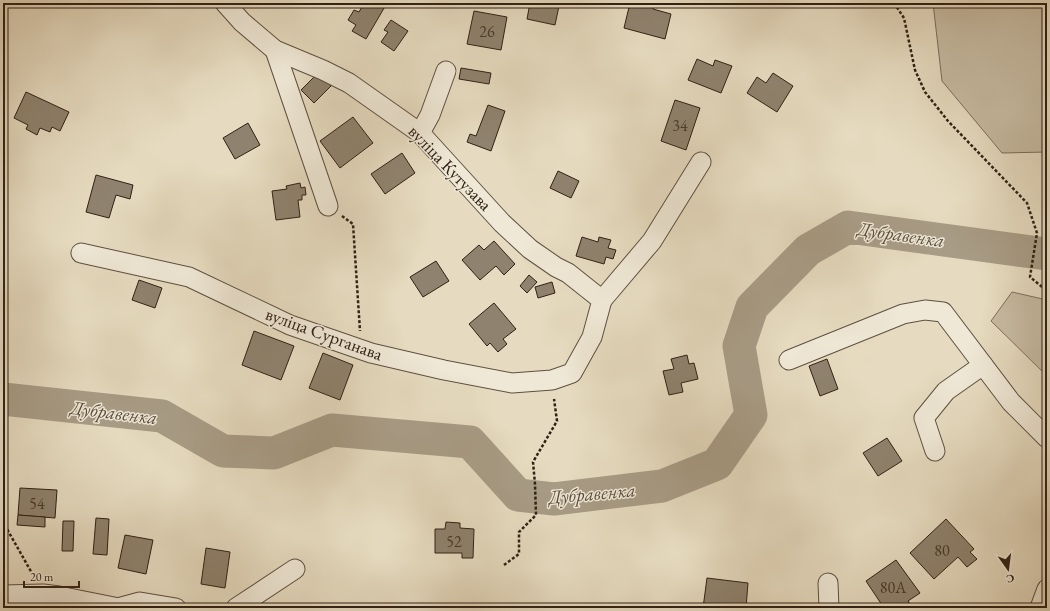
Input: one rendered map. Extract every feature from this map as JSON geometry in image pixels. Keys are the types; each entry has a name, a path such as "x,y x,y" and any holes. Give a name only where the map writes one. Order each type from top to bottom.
{"street":[{"name":"вуліца Кутузава","path":"225,3 242,22 275,50 323,70 349,84 420,133 502,223 530,248 602,300"},
{"path":"275,50 328,206"},
{"path":"420,133 430,115 446,71"},
{"path":"602,300 652,242 701,162"},
{"name":"вуліца Сурганава","path":"81,254 189,277 290,325 371,353 444,370 512,383 552,380 572,373 592,337 602,300"},
{"path":"789,360 903,314 925,310 943,312 1011,402 1047,438"},
{"path":"935,451 924,418 946,391 983,365"},
{"path":"236,608 295,569"},
{"path":"828,583 829,608"},
{"path":"1040,608 1047,589"},
{"path":"3,594 43,594 119,608 140,602 176,608"}],"path":[{"path":"894,3 904,18 915,70 925,92 948,121 1028,203 1037,233 1030,277 1047,291"},
{"path":"328,206 353,224 362,350"},
{"path":"504,565 519,554 519,532 536,515 533,462 557,420 552,380"},
{"path":"3,527 7,529 43,594"}],"shaded area":[{"path":"933,3 1047,3 1047,152 1002,153 942,81"},
{"path":"1012,292 1047,300 1047,376 991,321"}],"building":[{"path":"364,3 387,3 366,39 352,31 356,25 348,20 354,10 359,12"},
{"path":"530,3 545,3 559,6 555,25 527,19"},
{"path":"630,3 654,3 653,9 671,14 665,39 624,28"},
{"path":"474,11 507,17 501,50 467,44"},
{"path":"391,20 408,31 394,51 381,42 388,32 384,30"},
{"path":"697,59 713,66 715,60 732,66 721,93 688,80"},
{"path":"461,68 491,73 489,84 459,79"},
{"path":"318,73 331,86 314,103 301,90"},
{"path":"773,73 793,86 777,112 747,93 757,77 766,83"},
{"path":"26,92 69,112 60,131 52,127 50,132 40,128 37,135 26,129 28,125 14,118"},
{"path":"675,100 700,108 686,150 661,141"},
{"path":"488,105 505,111 491,151 467,142 470,134 476,136"},
{"path":"353,117 373,143 340,168 320,141"},
{"path":"248,123 260,145 235,159 223,138"},
{"path":"402,153 415,173 385,194 371,174"},
{"path":"558,171 579,181 571,198 550,188"},
{"path":"96,175 133,185 130,199 116,195 109,218 86,212"},
{"path":"300,183 301,188 305,187 306,195 302,195 302,200 298,200 300,217 276,220 272,191 287,189 286,186"},
{"path":"582,237 598,242 599,237 611,240 608,248 616,250 613,259 606,257 604,264 576,256"},
{"path":"494,241 515,264 504,275 496,266 480,280 462,260 479,245 484,250"},
{"path":"436,261 449,281 423,297 410,277"},
{"path":"529,275 537,282 527,293 520,286"},
{"path":"139,280 162,288 155,308 132,300"},
{"path":"552,282 555,293 538,298 535,287"},
{"path":"494,303 516,329 503,339 507,344 498,352 490,343 487,346 469,324"},
{"path":"254,331 294,346 281,380 242,365"},
{"path":"323,353 353,365 340,400 309,388"},
{"path":"687,355 689,364 694,363 698,379 681,383 683,392 669,395 663,371 674,369 671,359"},
{"path":"827,359 838,389 820,396 809,366"},
{"path":"887,438 902,461 878,476 863,453"},
{"path":"20,488 57,490 55,518 18,515"},
{"path":"18,515 45,517 45,527 17,525"},
{"path":"96,518 109,519 107,555 93,554"},
{"path":"946,519 974,549 970,552 977,559 967,567 958,557 934,579 910,553"},
{"path":"63,521 74,521 73,551 62,551"},
{"path":"446,522 460,523 460,528 474,529 473,558 462,558 462,553 435,553 435,529 445,529"},
{"path":"125,535 153,540 146,574 118,568"},
{"path":"206,548 230,552 225,588 201,584"},
{"path":"896,560 920,593 908,601 913,608 884,608 866,581"},
{"path":"707,578 748,583 746,608 703,608"}],"waterway":[{"name":"Дубравенка","path":"3,399 162,416 223,451 274,453 332,430 470,442 518,495 554,499 662,486 717,464 751,415 739,346 752,307 808,250 848,227 1047,254"}]}
